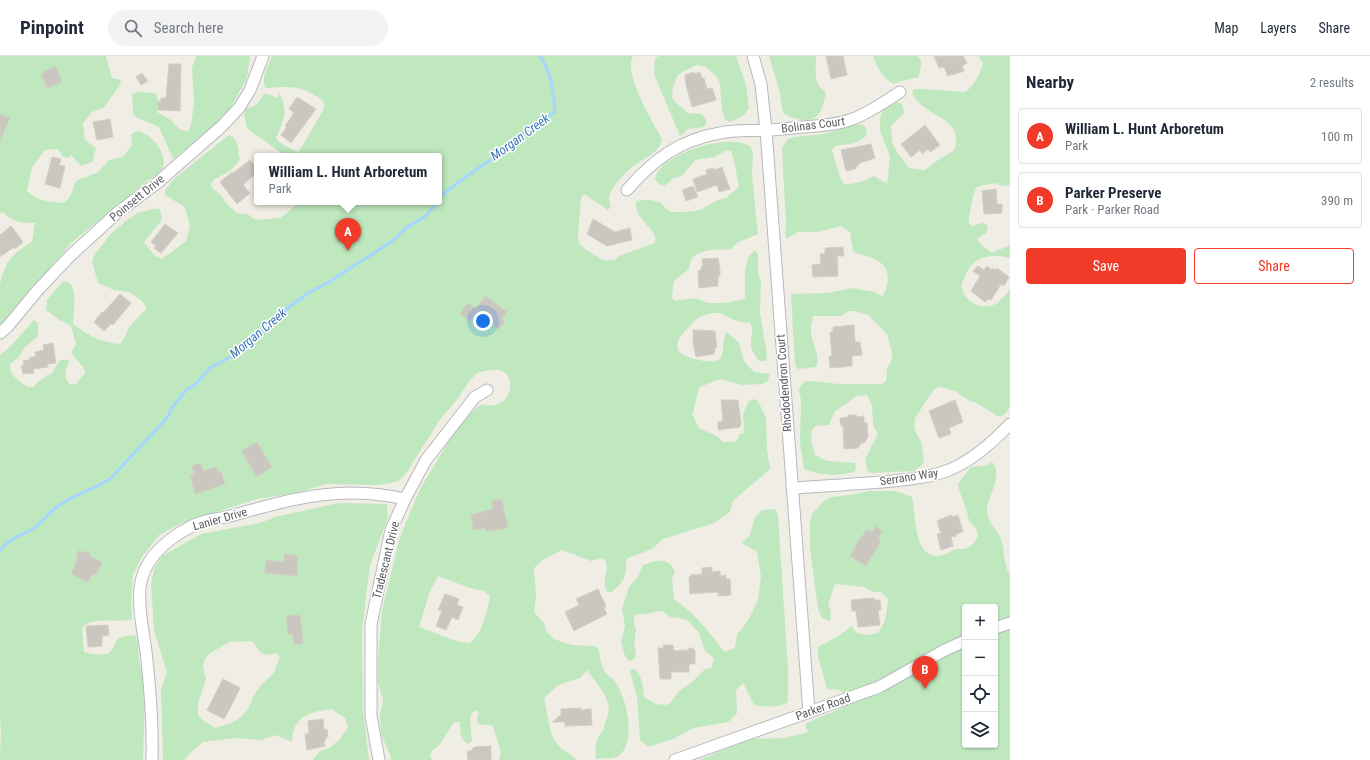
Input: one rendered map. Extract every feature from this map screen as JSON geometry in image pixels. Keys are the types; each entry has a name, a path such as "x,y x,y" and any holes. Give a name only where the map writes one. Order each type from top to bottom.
{"street":[{"name":"Poinsett Drive","path":"0,333 8,326 37,291 70,256 117,213 157,182 221,127 239,108 250,90 263,56"},
{"name":"Rhododendron Court","path":"753,56 761,84 766,130 809,712"},
{"name":"Bolinas Court","path":"627,190 651,164 676,147 693,140 720,133 826,125 850,120 869,111 900,92"},
{"name":"Tradescant Drive","path":"379,760 371,716 371,624 391,530 405,499 426,460 475,396 487,390"},
{"name":"Serrano Way","path":"792,488 881,482 919,478 936,474 960,465 973,457 996,440 1010,424"},
{"name":"Lanier Drive","path":"152,760 153,748 151,709 140,588 142,576 154,554 163,544 194,525 299,498 350,493 382,494 405,499"},
{"path":"998,627 1010,623"},
{"name":"Parker Road","path":"675,760 879,687 945,650 962,642"}],"green space":[{"path":"0,56 106,56 112,78 121,80 119,87 105,107 92,112 83,123 85,140 96,148 93,157 94,161 81,166 71,155 68,158 63,157 58,149 45,150 32,167 27,191 35,197 64,203 70,197 76,181 98,172 109,160 123,157 132,145 131,136 134,132 141,132 155,142 159,147 164,162 162,169 158,174 147,181 71,243 2,325 0,325 0,284 2,276 7,264 15,254 32,242 35,223 18,222 11,219 4,213 0,213"},
{"path":"196,56 250,56 247,78 228,112 196,142 173,159 159,127 136,117 133,114 132,94 136,92 156,93 158,102 157,112 171,120 179,129 188,132 191,125 194,103 192,68"},
{"path":"272,56 633,56 631,64 635,86 662,139 661,144 656,151 630,169 613,187 609,197 611,206 608,210 584,194 581,198 578,234 579,243 586,250 603,260 614,260 619,256 654,243 656,240 652,231 638,213 636,202 640,200 650,200 659,202 670,212 700,210 716,201 726,198 739,187 731,151 727,150 714,157 695,160 682,176 674,178 664,186 658,183 655,179 659,170 669,161 697,148 713,144 728,142 741,143 751,147 753,156 752,175 758,234 737,243 730,250 709,250 694,256 691,260 689,269 674,281 672,297 674,301 696,298 708,303 725,303 745,298 745,271 748,257 755,250 758,254 758,272 761,282 760,312 767,356 766,361 759,361 752,350 752,328 750,323 736,321 719,313 708,314 698,318 681,336 677,347 678,350 685,356 697,360 718,360 722,355 724,339 727,332 739,343 744,361 750,368 755,372 770,374 767,382 762,384 742,385 720,379 700,387 692,414 699,428 718,437 723,442 734,442 738,439 739,434 744,433 743,414 749,401 754,399 758,401 766,418 767,450 770,469 735,499 732,503 730,512 714,523 663,539 652,549 626,559 626,570 624,577 620,584 612,592 608,592 606,588 605,580 607,568 605,560 601,558 591,561 562,550 544,559 534,568 536,598 534,612 544,623 546,631 554,639 571,645 594,646 598,648 604,670 615,681 624,699 628,719 628,739 625,748 617,757 596,759 596,743 604,729 609,710 607,699 587,670 580,678 558,685 544,698 550,730 555,741 576,760 499,760 500,748 493,726 478,724 477,718 479,714 477,710 472,713 470,718 472,741 468,744 463,740 460,722 454,722 440,744 432,751 430,755 432,760 391,760 381,734 380,715 383,701 378,682 378,662 382,610 400,537 420,489 459,424 480,405 495,405 502,402 507,397 510,391 509,379 506,374 495,370 479,373 472,378 460,396 441,418 405,475 398,481 376,485 327,484 295,493 257,499 182,523 159,535 142,557 133,574 131,602 132,619 92,622 86,624 82,628 84,652 94,654 109,653 118,639 135,635 138,644 139,660 145,689 143,760 0,760 0,355 9,348 34,320 38,323 37,337 25,347 18,358 10,364 11,372 28,387 33,387 40,380 52,373 60,360 70,360 65,375 70,384 76,384 85,373 84,368 71,353 76,344 71,326 46,310 47,300 63,281 68,282 74,291 73,324 99,340 119,344 123,341 129,327 147,308 141,300 129,292 114,290 98,283 92,261 95,254 110,235 128,219 140,212 159,208 162,216 161,221 144,242 154,255 162,259 186,241 190,226 185,207 165,195 165,190 174,179 229,135 235,139 240,160 230,171 213,180 211,185 213,189 221,195 226,203 237,213 247,214 256,220 280,218 296,205 442,205 442,153 298,153 323,111 323,101 303,89 289,87 266,88 264,84 264,77","holes":["438,576 470,588 484,591 490,596 486,615 478,634 470,643 456,641 419,627 430,591"]},
{"path":"659,56 736,56 746,85 749,108 743,116 738,119 729,122 725,119 722,109 720,84 718,78 706,67 697,65 678,75 673,86 672,96 674,101 688,113 702,114 707,122 704,127 688,129 680,136 654,74 655,58"},
{"path":"769,56 816,56 817,82 826,94 821,110 815,118 801,120 783,113 779,89"},
{"path":"873,56 917,56 921,63 919,77 900,81 894,84 880,72"},
{"path":"978,56 1010,56 1010,185 1001,186 996,183 977,187 974,193 969,216 969,224 973,226 982,223 986,224 988,229 986,233 977,239 980,244 992,253 1010,245 1010,258 996,256 987,257 976,261 966,274 961,286 966,298 979,306 985,307 994,305 1010,289 1010,407 1002,416 997,416 955,391 940,387 934,389 915,418 914,428 921,442 924,460 922,465 914,471 872,473 867,471 865,459 878,434 873,425 872,405 867,395 857,396 835,411 829,425 816,426 812,429 811,440 815,455 827,461 855,463 856,468 854,472 829,475 804,469 800,443 801,401 799,390 801,385 806,381 839,384 882,384 886,381 887,369 892,359 892,353 887,334 868,315 849,311 841,316 813,316 811,330 817,354 816,367 798,369 795,365 791,294 828,293 852,288 874,292 882,296 885,292 888,279 885,267 881,263 871,257 853,252 850,232 840,226 818,232 798,232 786,239 782,148 788,139 794,137 824,134 854,125 864,125 867,134 864,138 857,142 835,146 832,150 841,180 844,184 852,184 874,176 886,183 888,179 890,156 880,131 880,117 884,109 897,102 902,104 904,113 891,126 892,143 909,168 925,170 955,149 955,131 944,120 921,105 915,98 912,91 921,89 965,92 974,83 982,67 983,63"},
{"path":"279,93 284,106 284,116 276,138 279,142 298,153 281,153 247,128 244,115 246,109 256,105 264,94 278,98"},
{"path":"992,462 995,467 996,479 988,503 987,513 1001,539 1006,567 1010,575 1010,760 699,760 751,739 784,738 808,732 805,724 855,702 840,690 827,689 818,656 818,647 851,626 857,633 868,635 878,633 887,613 888,599 881,592 872,592 864,587 835,584 828,604 831,612 830,621 822,618 818,609 810,547 810,523 812,514 824,501 832,497 870,491 896,491 912,497 915,524 920,543 924,550 931,555 941,556 954,549 964,549 970,547 978,536 976,528 969,521 958,484 971,467 985,466"},
{"path":"339,503 387,504 388,518 370,565 362,631 363,712 369,760 313,760 320,751 330,748 339,740 348,728 345,718 331,709 315,712 298,722 294,729 292,742 275,735 262,740 236,738 203,742 185,758 185,760 163,760 161,689 167,672 154,631 151,585 154,569 162,556 201,534 260,523 275,517","holes":["252,641 261,653 268,655 277,653 280,657 274,672 257,690 246,712 239,719 215,728 201,719 198,715 198,703 206,680 203,666 205,659 209,654 229,642"]},
{"path":"775,509 778,515 788,670 788,702 767,707 754,705 743,683 736,690 737,713 728,722 693,728 673,739 648,747 640,740 637,697 630,671 634,668 639,674 643,685 644,697 656,704 666,705 670,703 679,691 691,683 705,669 711,668 714,658 705,651 699,633 688,621 670,617 662,611 657,611 634,615 636,630 634,644 636,653 635,658 631,661 628,660 625,656 621,642 625,626 622,609 629,587 639,575 643,565 665,561 672,566 675,571 672,578 674,599 702,624 724,652 735,648 737,635 749,619 758,600 761,577 757,552 742,543 750,535 755,517 762,510"}],"building":[{"path":"826,56 843,56 847,75 831,79"},
{"path":"934,56 963,56 967,63 962,66 964,71 948,76 944,67 939,68"},
{"path":"169,64 181,64 180,111 158,110 158,101 161,101 161,98 166,98"},
{"path":"56,66 62,82 47,88 41,74"},
{"path":"694,72 694,74 700,72 702,78 704,78 707,89 712,88 716,100 692,107 685,75"},
{"path":"142,73 148,81 141,85 136,77"},
{"path":"297,97 316,109 291,143 281,135 294,113 289,109"},
{"path":"0,114 10,118 0,140"},
{"path":"110,119 113,137 97,140 93,122"},
{"path":"925,125 940,145 930,152 928,149 922,154 920,150 911,157 901,144"},
{"path":"871,144 875,158 860,163 855,169 846,171 841,150"},
{"path":"52,157 61,159 59,165 65,166 60,188 45,184"},
{"path":"250,160 254,165 254,175 243,185 250,193 237,204 220,182 232,172 233,173"},
{"path":"722,167 730,189 719,192 717,185 697,192 693,179 707,174 706,170 713,168 714,170"},
{"path":"693,186 698,197 686,201 682,190"},
{"path":"996,189 997,204 1002,204 1002,213 984,214 982,191"},
{"path":"593,219 615,232 630,228 632,240 607,246 587,234"},
{"path":"165,224 178,233 161,253 154,248 156,246 151,242"},
{"path":"11,226 23,242 15,249 14,247 0,257 0,235"},
{"path":"843,247 844,256 837,256 838,276 813,277 812,265 821,264 820,254 825,254 825,248"},
{"path":"718,258 720,276 718,276 718,286 699,288 698,271 701,270 701,267 703,266 702,259"},
{"path":"978,266 984,270 987,266 992,270 993,268 996,270 997,268 1009,277 1004,286 1001,284 991,300 988,299 985,302 971,291 980,276 973,271"},
{"path":"120,294 131,303 113,325 111,324 104,331 94,322"},
{"path":"485,296 507,312 502,319 505,322 499,329 477,313 470,321 460,314 468,303 476,309"},
{"path":"854,325 855,342 860,342 862,355 852,356 852,366 830,368 829,356 832,356 830,332 833,332 833,327"},
{"path":"693,330 715,331 717,348 715,348 714,354 696,357 693,343"},
{"path":"53,343 56,363 47,364 48,367 33,369 34,373 23,374 21,366 24,366 23,361 29,360 29,358 36,356 35,352 44,350 43,345"},
{"path":"721,400 738,400 741,423 740,427 718,430 718,422 723,421"},
{"path":"955,400 963,422 949,428 951,434 939,438 929,411"},
{"path":"848,415 856,415 858,417 864,416 864,423 867,423 868,437 858,448 844,449 843,426 841,426 840,418 848,417"},
{"path":"257,442 272,467 257,477 241,451"},
{"path":"200,463 203,471 216,467 218,472 221,471 225,484 195,494 190,475 194,474 192,466"},
{"path":"502,499 508,528 486,531 485,528 473,530 471,515 493,509 492,501"},
{"path":"951,515 952,517 958,515 963,532 951,537 953,546 941,550 937,534 941,533 937,521"},
{"path":"876,526 882,531 878,538 881,541 866,566 850,556 867,529 872,532"},
{"path":"79,550 84,553 89,551 90,556 102,562 96,575 92,574 88,582 71,573 78,559 76,557"},
{"path":"284,554 298,556 297,576 265,573 266,560 284,562"},
{"path":"712,567 712,572 720,571 720,576 726,575 726,579 730,579 731,595 718,596 718,592 690,594 689,578 691,575 702,574 702,568"},
{"path":"598,589 606,606 604,608 607,614 574,631 565,612 579,605 576,599"},
{"path":"445,594 459,599 457,605 463,607 458,620 452,617 446,630 436,626 442,611 438,610"},
{"path":"874,598 875,600 880,600 881,610 878,610 880,625 858,627 856,611 852,611 851,600"},
{"path":"300,615 303,643 294,645 292,634 288,635 286,616"},
{"path":"108,625 109,635 102,636 102,646 88,647 86,626"},
{"path":"663,645 673,645 674,651 688,650 689,648 695,650 695,664 689,664 689,672 671,672 671,679 660,679 658,648 664,648"},
{"path":"223,679 240,688 224,719 207,710"},
{"path":"581,708 581,710 591,709 592,725 565,726 565,722 552,722 561,715 561,709"},
{"path":"323,719 324,730 327,729 328,737 326,737 326,740 324,741 325,746 307,750 305,734 309,733 308,721"},
{"path":"491,746 491,760 468,760 467,751 471,751 474,747"}],"waterway":[{"name":"Morgan Creek","path":"442,195 459,181 496,156 532,127 555,112 553,90 547,70 540,56"},
{"name":"Morgan Creek","path":"0,551 11,540 36,527 58,506 110,479 167,418 172,408 186,390 196,384 210,368 232,356 257,337 277,316 308,293 329,282 391,242 406,228 427,215 434,205"}],"place":[{"name":"William L. Hunt Arboretum","path":"348,251"},
{"name":"Parker Preserve","path":"925,689"}]}
